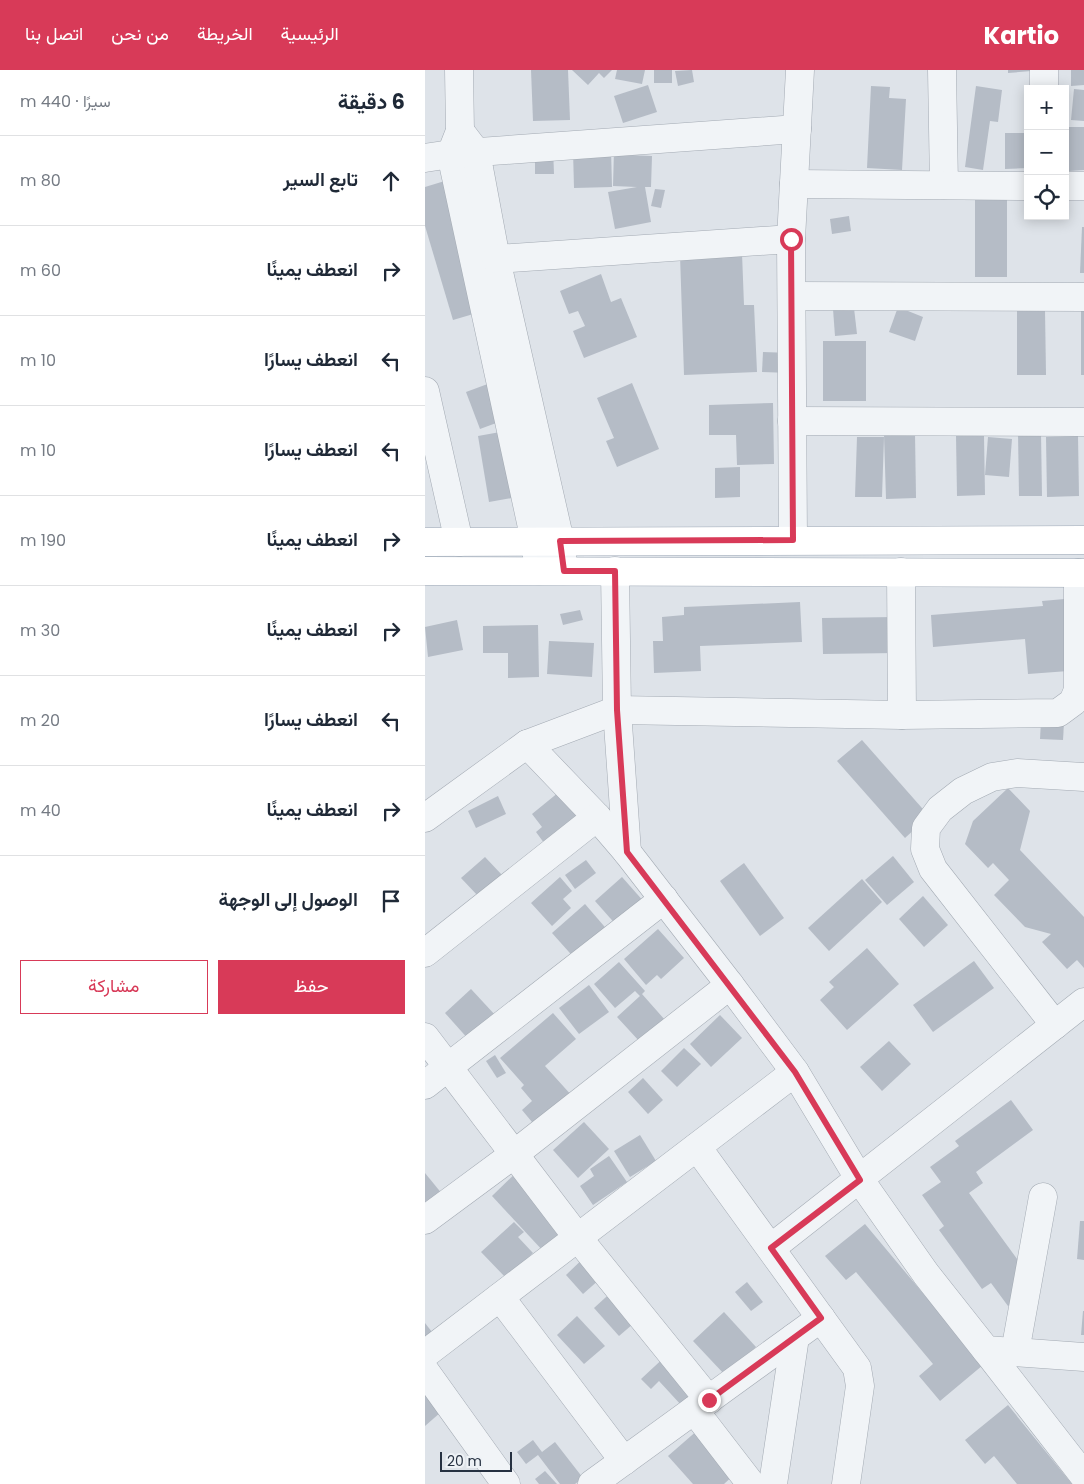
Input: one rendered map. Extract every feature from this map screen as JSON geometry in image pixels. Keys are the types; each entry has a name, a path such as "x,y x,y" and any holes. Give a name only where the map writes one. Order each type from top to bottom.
{"main road":[{"path":"425,542 1084,540"},
{"path":"425,571 1081,572"}],"street":[{"path":"459,70 453,148 548,541"},
{"path":"793,540 791,239 800,70"},
{"path":"942,70 944,185"},
{"path":"1044,70 1044,85"},
{"path":"453,148 797,129"},
{"path":"453,148 496,259 552,571"},
{"path":"794,184 1024,186"},
{"path":"1069,186 1084,186"},
{"path":"496,259 791,239"},
{"path":"792,296 1084,296"},
{"path":"425,391 459,542"},
{"path":"792,421 1084,422"},
{"path":"615,571 617,710 627,852"},
{"path":"901,572 902,715"},
{"path":"425,818 527,744 617,710 902,715 1058,713 1073,702 1078,690 1081,572"},
{"path":"527,744 597,817 627,852 730,985 795,1072 860,1180 927,1274 1084,1476"},
{"path":"1055,1025 933,869 925,849 926,828 940,809 963,791 992,777 1017,774 1084,777"},
{"path":"425,953 597,817"},
{"path":"425,1085 664,899"},
{"path":"425,1220 513,1155 730,985"},
{"path":"771,1248 860,1180 1084,1002"},
{"path":"425,1037 578,1238 701,1405 751,1484"},
{"path":"425,1354 795,1072"},
{"path":"697,1147 857,1368 860,1386 852,1478"},
{"path":"1015,1352 1043,1197"},
{"path":"500,1297 610,1475 701,1405 821,1318"},
{"path":"773,1484 795,1338"},
{"path":"986,1350 1084,1357"},
{"path":"425,1371 506,1484"}],"building":[{"path":"531,70 568,70 570,120 533,121"},
{"path":"572,70 612,70 604,78 599,73 588,85"},
{"path":"617,70 645,70 642,84 615,79"},
{"path":"654,70 672,70 672,83 654,83"},
{"path":"692,70 694,82 678,86 675,71"},
{"path":"1008,70 1044,70 1008,73"},
{"path":"1071,70 1084,70 1084,85 1071,86"},
{"path":"648,85 657,112 623,123 614,96"},
{"path":"871,86 890,87 889,98 906,99 902,170 867,168"},
{"path":"976,86 1002,90 998,122 990,121 983,170 965,167"},
{"path":"1074,89 1084,90 1084,121 1071,120"},
{"path":"1069,127 1084,127 1084,170 1069,171"},
{"path":"1005,133 1024,133 1024,168 1005,169"},
{"path":"535,147 553,147 554,174 535,174"},
{"path":"611,149 612,187 574,188 573,150"},
{"path":"614,150 628,150 628,155 652,156 651,187 645,187 651,222 615,229 608,192 637,187 613,186"},
{"path":"448,180 487,310 453,320 425,226 425,187"},
{"path":"655,189 665,190 661,208 651,206"},
{"path":"975,200 1007,200 1007,277 975,277"},
{"path":"849,216 851,231 832,234 830,219"},
{"path":"1082,227 1084,227 1084,273 1080,273"},
{"path":"742,253 744,305 754,305 757,372 684,375 680,255"},
{"path":"601,274 611,302 621,298 637,337 584,358 573,331 585,326 578,311 569,314 560,291"},
{"path":"898,307 923,317 915,341 889,332"},
{"path":"854,308 857,334 835,336 833,309"},
{"path":"1045,310 1046,375 1017,375 1017,311"},
{"path":"1081,310 1084,310 1084,375 1081,375"},
{"path":"823,341 866,341 866,401 823,401"},
{"path":"763,352 791,353 791,373 762,372"},
{"path":"493,382 507,419 480,429 466,392"},
{"path":"632,383 659,449 617,467 606,441 614,438 597,398"},
{"path":"773,403 774,464 737,465 736,435 709,435 709,405"},
{"path":"512,430 523,496 489,502 478,436"},
{"path":"1018,433 1041,433 1042,496 1019,496"},
{"path":"884,434 915,434 916,498 886,499"},
{"path":"956,436 984,436 985,495 957,496"},
{"path":"1078,436 1079,496 1047,497 1046,437"},
{"path":"857,437 884,437 882,497 855,497"},
{"path":"988,437 1012,439 1009,477 985,475"},
{"path":"740,467 740,497 715,498 715,468"},
{"path":"1076,598 1082,670 1028,674 1025,639 933,647 931,615 1043,606 1042,601"},
{"path":"800,602 802,642 700,646 701,671 654,673 653,641 663,641 662,617 684,615 684,607"},
{"path":"580,610 583,620 563,625 560,614"},
{"path":"895,617 896,653 823,654 822,618"},
{"path":"457,620 463,650 428,657 425,627"},
{"path":"538,625 539,677 508,678 508,653 483,653 483,626"},
{"path":"549,641 594,643 592,677 547,674"},
{"path":"1041,721 1064,723 1063,740 1040,739"},
{"path":"862,740 929,816 905,838 837,761"},
{"path":"1008,788 1030,811 1020,850 1084,917 1084,968 1077,960 1067,969 1042,942 1051,934 1025,927 994,895 1009,880 993,863 988,868 965,844 973,821"},
{"path":"559,792 581,820 547,847 536,832 542,827 532,814"},
{"path":"498,796 506,814 476,828 468,811"},
{"path":"893,856 914,882 887,905 865,880"},
{"path":"485,857 502,875 479,897 461,878"},
{"path":"586,860 596,873 575,889 565,875"},
{"path":"744,863 784,918 760,936 720,881"},
{"path":"560,877 572,891 563,899 571,908 552,926 531,903"},
{"path":"622,877 645,903 618,927 595,901"},
{"path":"862,879 882,902 829,951 808,928"},
{"path":"923,896 948,925 924,947 899,919"},
{"path":"585,904 610,933 577,961 552,933"},
{"path":"658,929 684,958 661,979 657,975 646,985 624,959"},
{"path":"867,948 899,984 847,1030 820,1000 834,987 829,982"},
{"path":"974,961 994,988 933,1032 913,1005"},
{"path":"619,962 645,991 642,994 665,1020 640,1042 617,1017 640,996 635,991 615,1008 594,984"},
{"path":"589,985 609,1012 579,1034 559,1008"},
{"path":"471,989 496,1016 470,1041 445,1013"},
{"path":"553,1013 576,1039 545,1066 573,1097 537,1128 522,1110 532,1101 521,1088 524,1085 500,1058"},
{"path":"720,1015 742,1038 711,1067 690,1044"},
{"path":"889,1041 911,1064 882,1091 860,1067"},
{"path":"684,1048 701,1064 677,1087 661,1071"},
{"path":"495,1055 506,1073 497,1078 486,1061"},
{"path":"643,1078 663,1100 648,1114 628,1092"},
{"path":"1011,1100 1033,1130 976,1172 983,1183 969,1193 1036,1285 1008,1306 991,1283 982,1289 939,1230 944,1226 922,1195 941,1182 930,1167 959,1146 955,1141"},
{"path":"584,1122 609,1149 578,1178 553,1150"},
{"path":"640,1135 656,1161 630,1177 614,1151"},
{"path":"609,1156 627,1182 593,1205 580,1186 594,1176 590,1169"},
{"path":"524,1165 577,1222 544,1252 492,1196"},
{"path":"425,1173 443,1195 425,1209"},
{"path":"1080,1221 1084,1221 1084,1260 1077,1259"},
{"path":"514,1222 524,1232 518,1237 533,1253 506,1278 481,1252"},
{"path":"865,1224 983,1365 940,1401 919,1376 933,1364 856,1272 846,1280 825,1256"},
{"path":"591,1251 609,1271 583,1294 566,1275"},
{"path":"747,1282 763,1302 751,1311 735,1292"},
{"path":"617,1287 633,1324 619,1336 594,1308"},
{"path":"1083,1311 1084,1335 1081,1335"},
{"path":"724,1312 756,1347 725,1375 693,1341"},
{"path":"577,1316 605,1346 584,1364 557,1335"},
{"path":"425,1323 432,1332 425,1337"},
{"path":"669,1353 701,1388 682,1406 659,1381 651,1389 641,1379"},
{"path":"425,1377 449,1405 425,1426"},
{"path":"1008,1405 1072,1484 1017,1484 994,1456 985,1464 965,1440"},
{"path":"699,1429 737,1472 724,1484 693,1484 668,1456"},
{"path":"533,1440 542,1452 555,1442 583,1478 575,1484 560,1484 538,1455 526,1464 517,1452"},
{"path":"545,1471 557,1484 539,1484 535,1479"}],"route":[{"path":"709,1400 821,1318 771,1248 860,1180 795,1072 627,852 617,710 615,571 564,571 560,541 793,540 791,239"}]}
